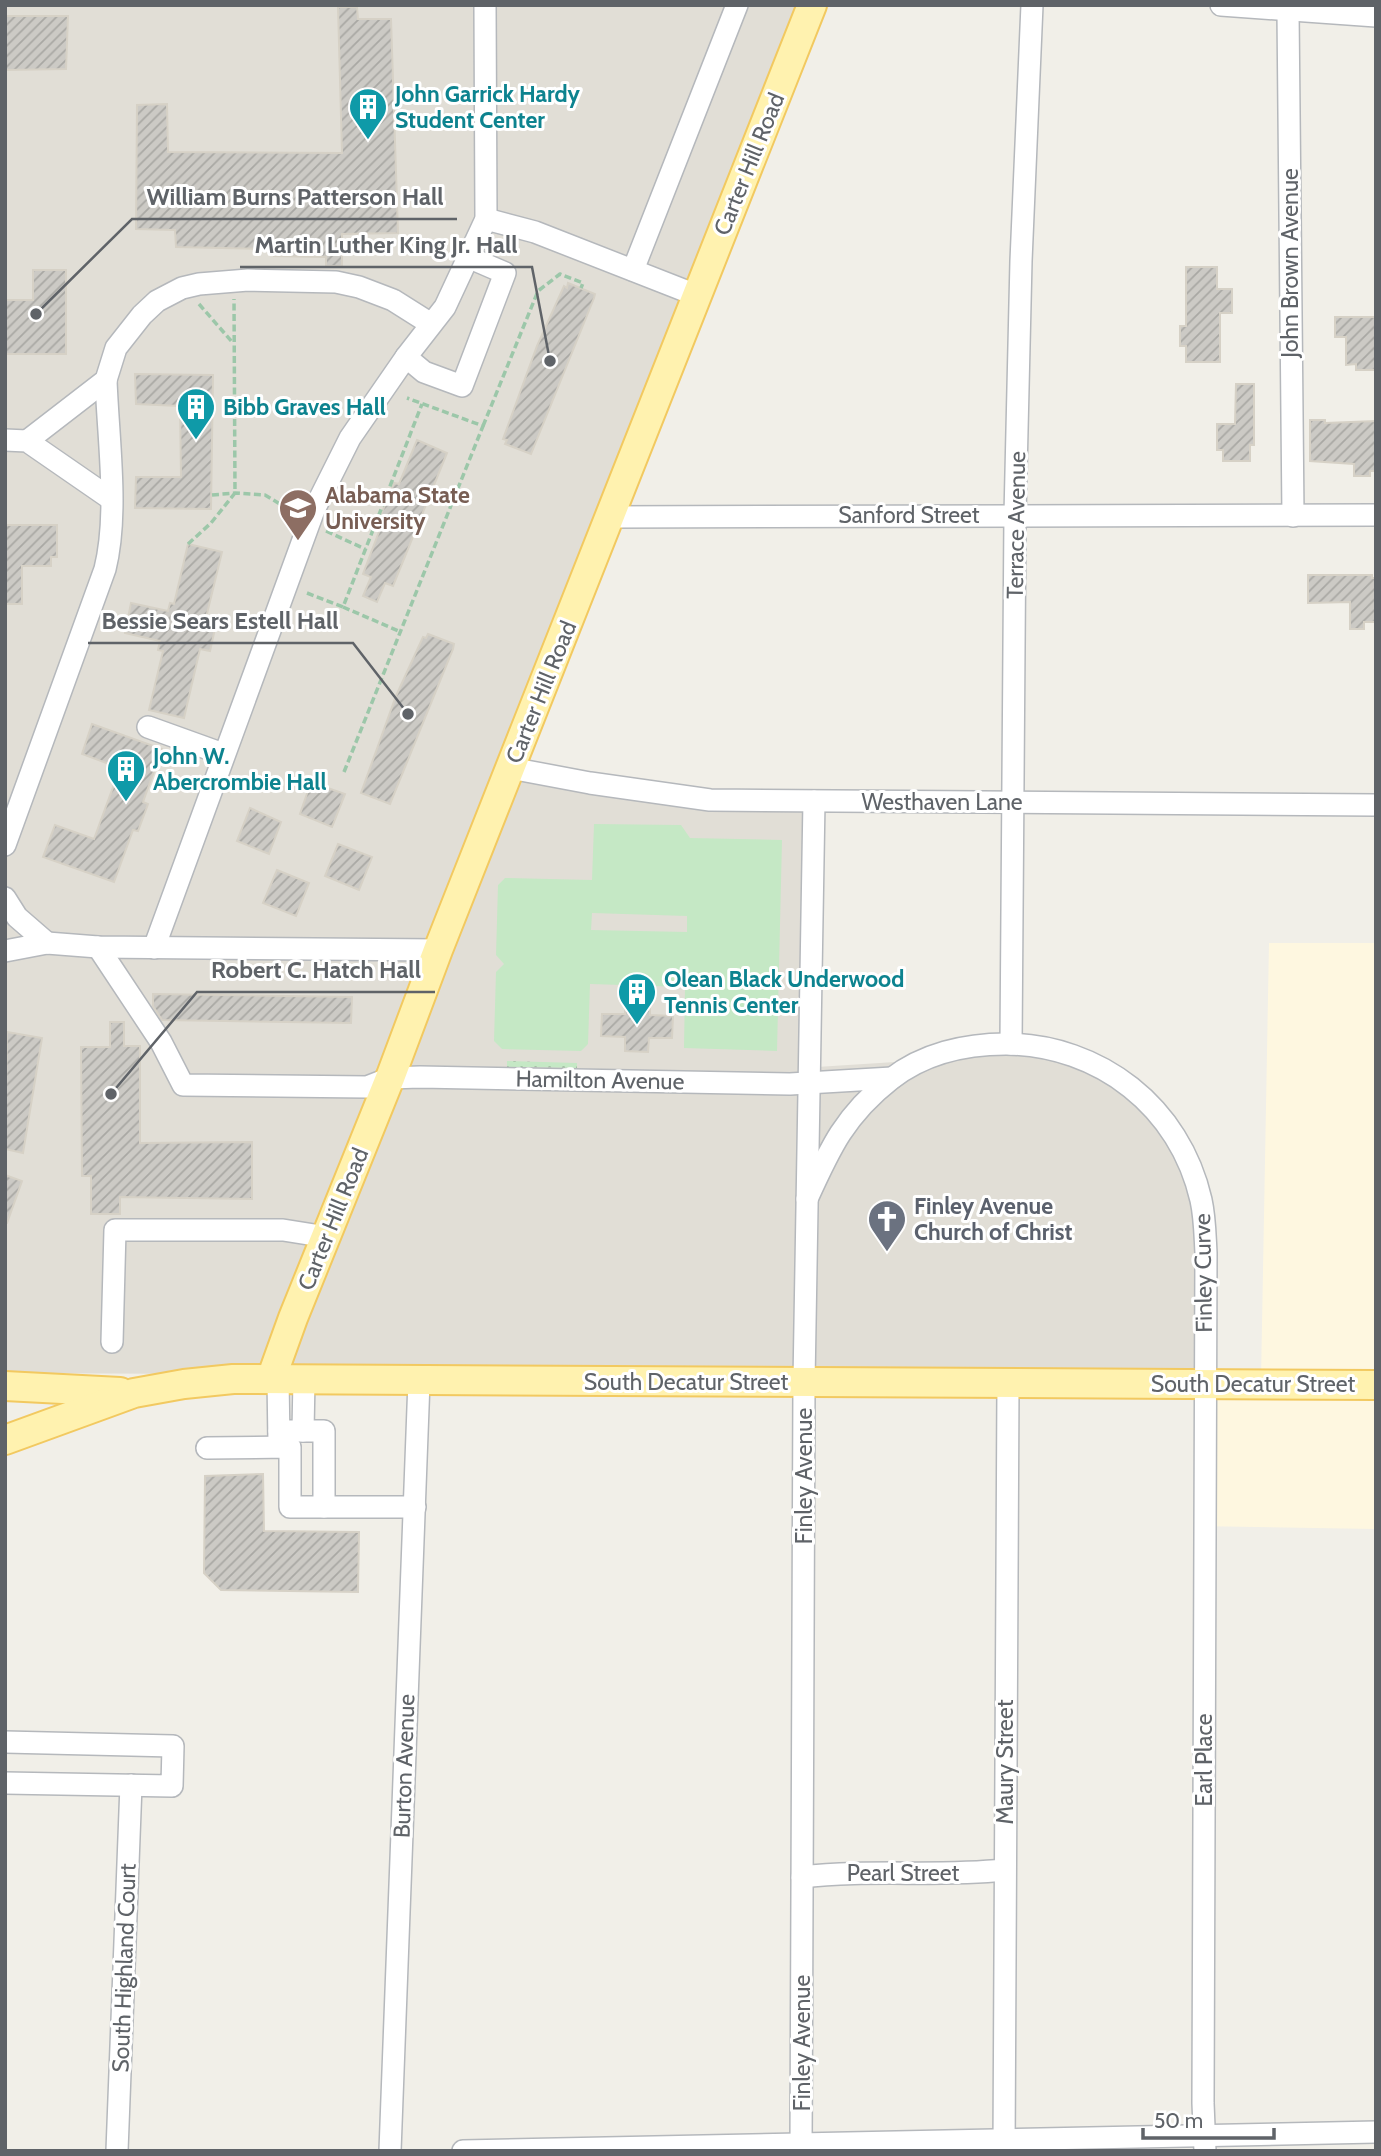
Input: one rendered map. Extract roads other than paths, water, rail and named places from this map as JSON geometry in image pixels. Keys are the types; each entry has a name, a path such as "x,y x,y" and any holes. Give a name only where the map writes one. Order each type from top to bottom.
{"main road":[{"name":"Carter Hill Road","path":"284,1379 293,1318 812,5"},
{"name":"South Decatur Street","path":"5,1440 134,1393 233,1379 1376,1385"},
{"path":"5,1386 134,1393"}],"street":[{"path":"153,948 310,521 351,438 406,357 450,299 486,219 485,5"},
{"path":"633,270 737,5"},
{"name":"Terrace Avenue","path":"1011,1044 1015,515 1021,261 1032,5"},
{"path":"1220,5 1376,16"},
{"name":"John Brown Avenue","path":"1288,11 1293,516"},
{"path":"486,219 536,232 696,295"},
{"path":"406,357 424,372 461,386 505,273 468,257"},
{"path":"5,845 105,569 110,548 111,499 106,380 116,348 142,315 171,293 199,284 248,280 336,282 359,287 393,300 431,324"},
{"path":"27,441 106,380"},
{"path":"5,440 27,441 111,499"},
{"name":"Sanford Street","path":"610,517 1376,515"},
{"path":"148,727 223,754"},
{"name":"Westhaven Lane","path":"510,768 590,783 710,800 1376,805"},
{"name":"Finley Avenue","path":"802,2148 804,1382 814,801"},
{"path":"5,898 17,917 47,943"},
{"path":"5,951 47,943 153,948 438,950"},
{"name":"Hamilton Avenue","path":"99,947 161,1042 183,1084 367,1087 390,1078 609,1079 786,1084 892,1078"},
{"name":"Finley Curve","path":"807,1199 831,1146 849,1118 892,1078 917,1063 953,1049 982,1044 1032,1044 1062,1051 1102,1067 1146,1101 1177,1140 1196,1181 1205,1217 1205,1384"},
{"path":"113,1342 115,1230 283,1230 327,1237"},
{"path":"284,1379 303,1431"},
{"path":"279,1439 284,1379"},
{"name":"Burton Avenue","path":"390,2151 419,1381"},
{"name":"Maury Street","path":"1004,2145 1008,1384"},
{"name":"Earl Place","path":"1205,1384 1205,2143"},
{"path":"207,1448 279,1439 303,1431 324,1431 324,1507"},
{"path":"279,1439 290,1447 290,1507 415,1507"},
{"path":"5,1742 173,1746 172,1786 5,1783"},
{"name":"South Highland Court","path":"117,2151 131,1785"},
{"name":"Pearl Street","path":"802,1877 1004,1870"},
{"path":"463,2151 1205,2143 1376,2132"}],"place":[{"name":"John Garrick Hardy Student Center","path":"368,141"},
{"name":"William Burns Patterson Hall","path":"36,314"},
{"name":"Martin Luther King Jr. Hall","path":"550,361"},
{"name":"Bibb Graves Hall","path":"196,441"},
{"name":"Alabama State University","path":"298,542"},
{"name":"Bessie Sears Estell Hall","path":"408,714"},
{"name":"John W. Abercrombie Hall","path":"126,803"},
{"name":"Olean Black Underwood Tennis Center","path":"637,1026"},
{"name":"Robert C. Hatch Hall","path":"111,1094"},
{"name":"Finley Avenue Church of Christ","path":"887,1253"}]}
